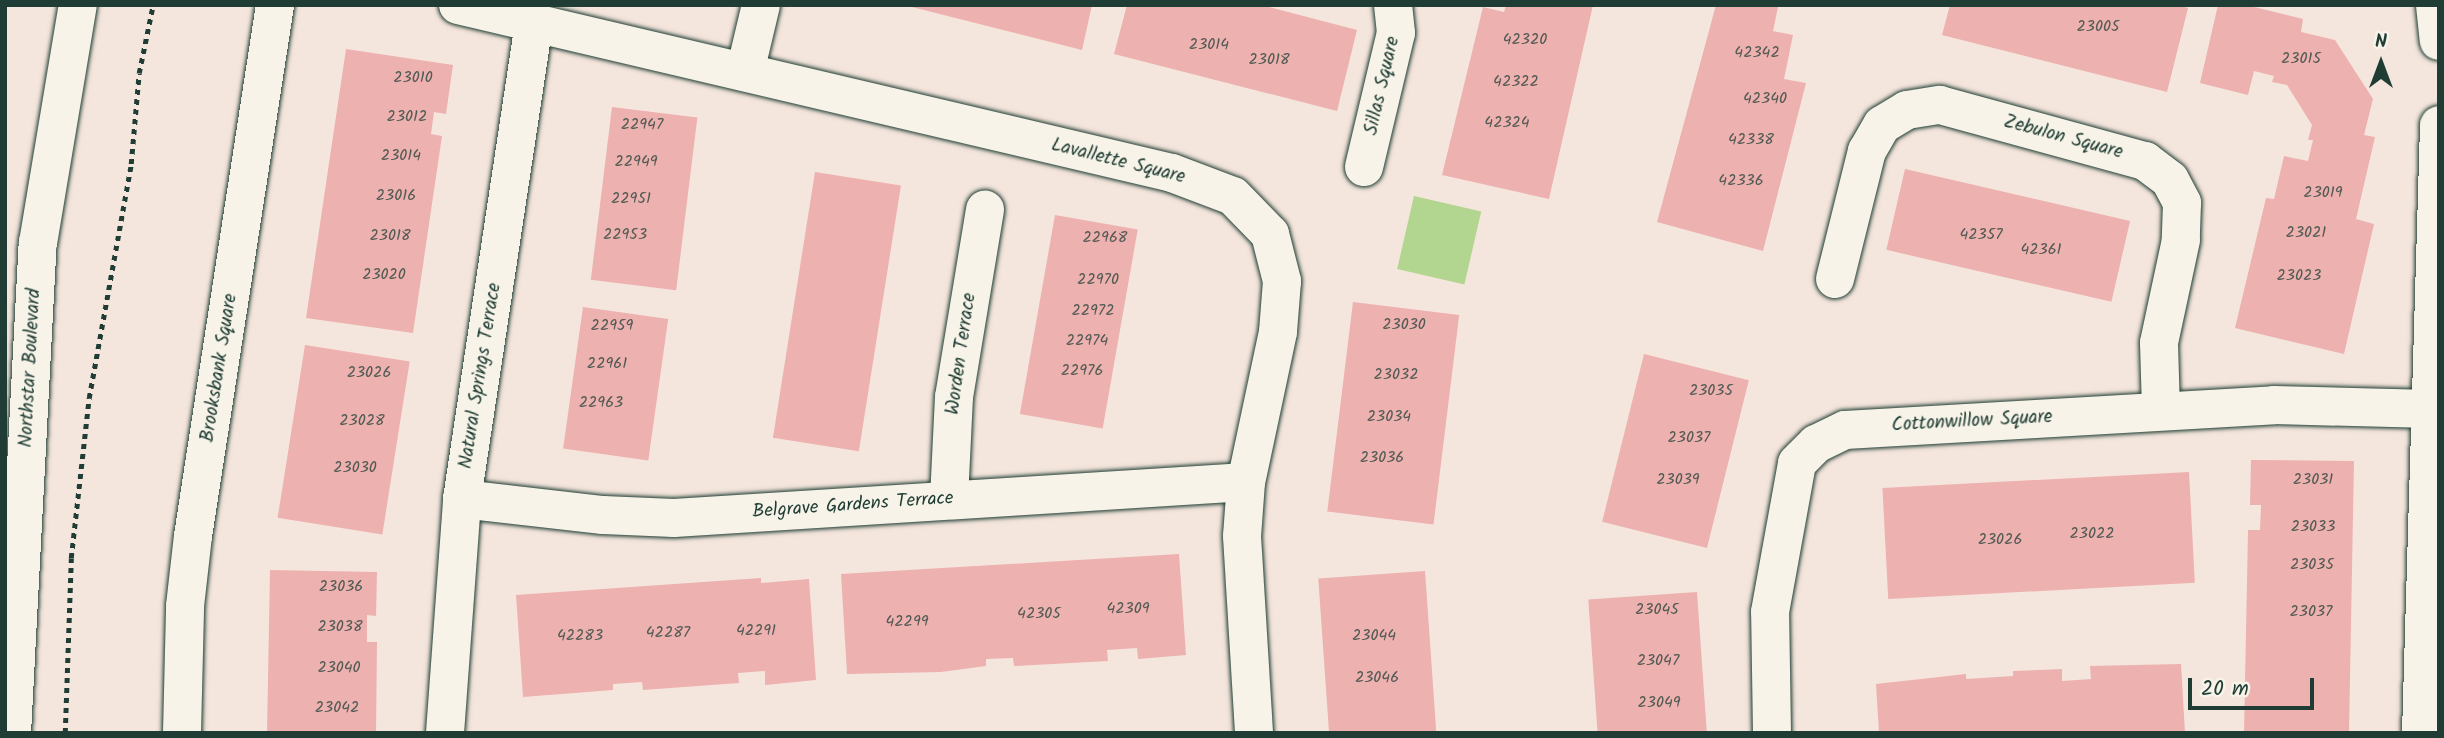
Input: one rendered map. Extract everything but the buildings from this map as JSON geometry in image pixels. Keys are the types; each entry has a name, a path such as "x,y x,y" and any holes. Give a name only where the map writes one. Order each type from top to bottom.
{"street":[{"name":"Northstar Boulevard","path":"12,733 38,243 78,5"},
{"name":"Brooksbank Square","path":"182,733 185,606 193,536 275,5"},
{"name":"Lavallette Square","path":"458,5 1172,173 1233,196 1270,234 1282,281 1279,332 1246,482 1242,536 1254,733"},
{"path":"745,72 761,5"},
{"name":"Sillas Square","path":"1364,167 1396,33 1393,5"},
{"path":"2435,5 2439,41"},
{"name":"Natural Springs Terrace","path":"445,733 462,499 534,21"},
{"name":"Zebulon Square","path":"1835,279 1867,151 1882,125 1908,110 1940,105 2145,161 2170,180 2182,203 2180,240 2159,343 2161,411"},
{"path":"2421,733 2439,125"},
{"name":"Worden Terrace","path":"949,499 954,397 985,211"},
{"name":"Cottonwillow Square","path":"1772,733 1770,612 1777,553 1797,463 1816,444 1845,430 2161,411 2274,405 2431,409"},
{"name":"Belgrave Gardens Terrace","path":"462,499 603,515 674,518 1246,482"}],"path":[{"path":"65,733 71,558 89,398 131,164 139,73 153,5"}],"green space":[{"path":"1414,196 1481,212 1464,285 1397,269"}]}
